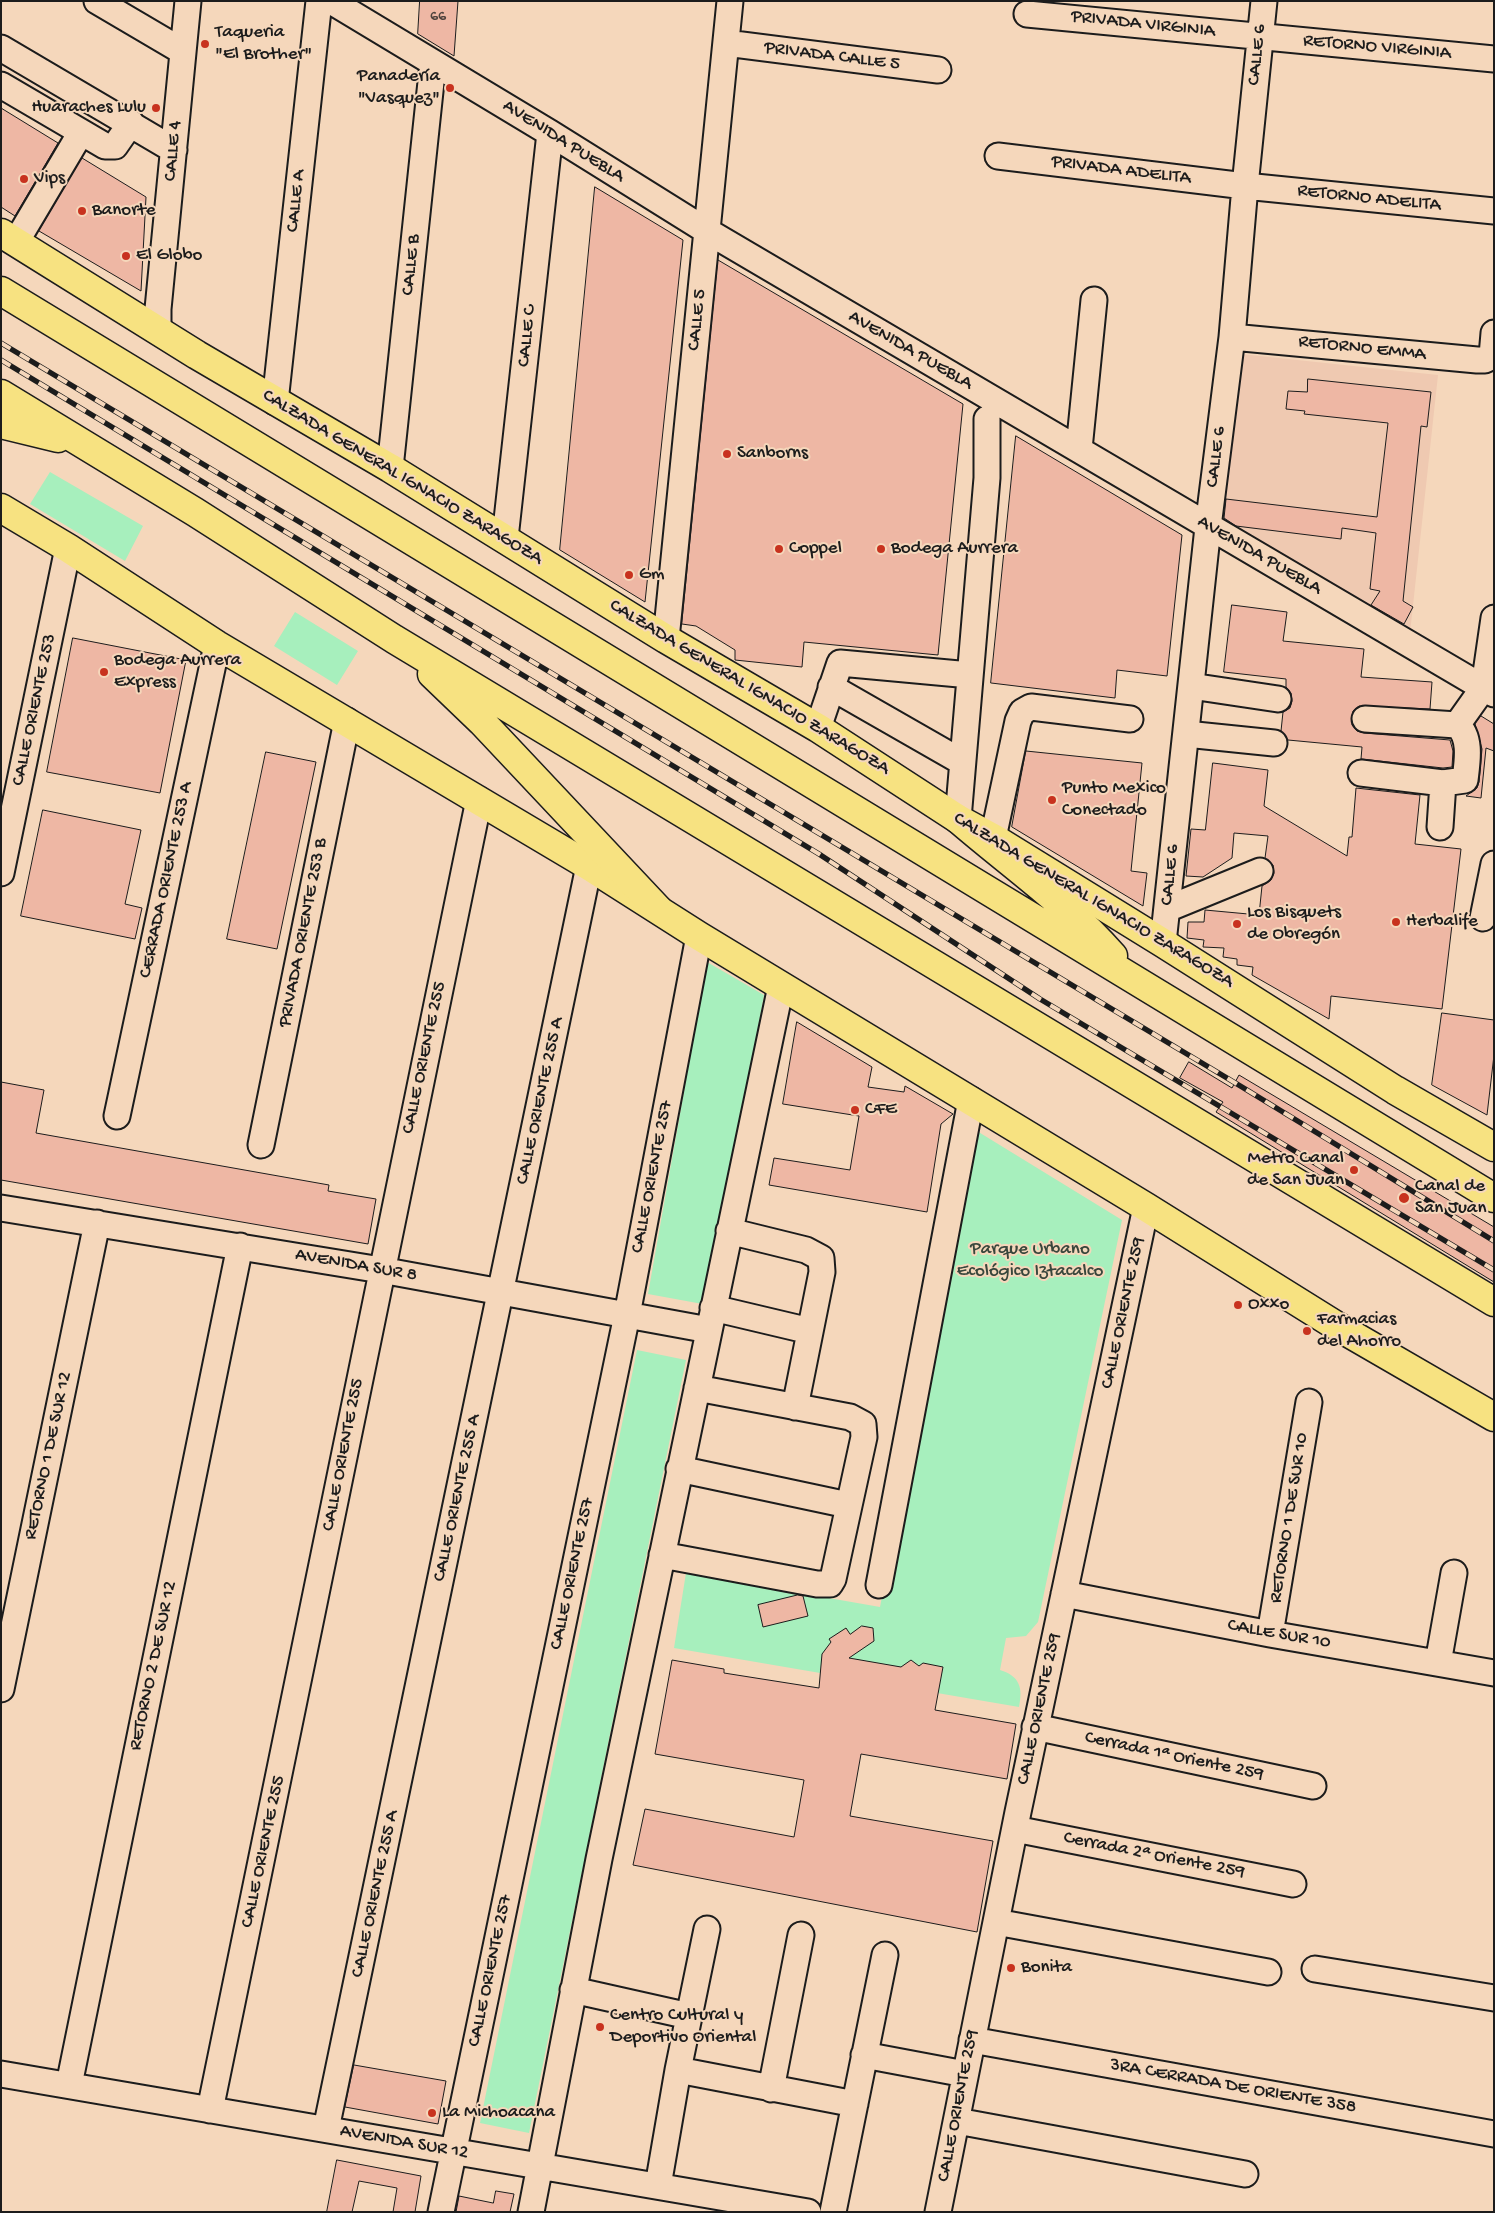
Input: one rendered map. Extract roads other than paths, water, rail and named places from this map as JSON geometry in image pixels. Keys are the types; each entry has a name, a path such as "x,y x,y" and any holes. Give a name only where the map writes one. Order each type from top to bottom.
{"main road":[{"name":"CALZADA GENERAL IGNACIO ZARAGOZA","path":"8,238 274,402 390,468 666,639 818,728 958,819 993,838 1163,943 1395,1090 1494,1147"},
{"path":"1,291 1494,1198"},
{"path":"1,394 85,444 394,639 1494,1302"},
{"path":"1,424 85,444"},
{"path":"1,508 68,548 218,645 589,866 780,986 971,1100 1335,1325 1494,1417"},
{"path":"394,639 482,722 658,909"},
{"path":"958,819 1057,901 1100,940 1133,980"}],"street":[{"path":"97,1 182,51"},
{"name":"CALLE 4","path":"158,330 158,309 188,1"},
{"name":"CALLE A","path":"274,402 318,1"},
{"name":"AVENIDA PUEBLA","path":"330,1 707,231 1079,449 1208,527 1489,690"},
{"name":"CALLE 5","path":"666,639 730,1"},
{"name":"CALLE 6","path":"1163,943 1208,527 1232,337 1264,1"},
{"name":"PRIVADA VIRGINIA","path":"1027,14 1260,37"},
{"name":"RETORNO VIRGINIA","path":"1260,37 1494,59"},
{"name":"PRIVADA CALLE 5","path":"726,43 938,70"},
{"path":"1,48 174,150"},
{"name":"CALLE B","path":"390,468 433,63"},
{"path":"1,85 80,134 110,148 120,142 131,123"},
{"path":"8,238 80,134"},
{"name":"CALLE C","path":"505,538 550,134"},
{"name":"PRIVADA ADELITA","path":"998,156 1245,186"},
{"name":"RETORNO ADELITA","path":"1245,186 1494,211"},
{"path":"1079,449 1094,300"},
{"name":"RETORNO EMMA","path":"1232,337 1477,360 1485,360 1493,344"},
{"path":"958,819 987,478 995,424"},
{"name":"CALLE ORIENTE 253","path":"1,873 68,548"},
{"path":"1457,725 1489,690 1494,618"},
{"name":"CERRADA ORIENTE 253 A","path":"117,1116 218,645"},
{"path":"818,728 840,663 970,675"},
{"path":"1191,686 1278,699"},
{"path":"831,687 962,762"},
{"path":"993,838 1018,721 1022,712 1032,707 1130,718"},
{"path":"1361,773 1443,783 1465,780 1467,738 1465,731 1457,725 1365,718"},
{"name":"PRIVADA ORIENTE 253 B","path":"261,1145 347,721"},
{"path":"1186,734 1274,744"},
{"path":"1440,827 1443,783"},
{"name":"CALLE ORIENTE 255","path":"210,2110 296,1701 381,1270 479,800"},
{"path":"1483,918 1494,864"},
{"name":"CALLE ORIENTE 255 A","path":"326,2129 589,866"},
{"path":"1167,909 1260,871"},
{"name":"CALLE ORIENTE 257","path":"441,2212 627,1315 699,936"},
{"path":"531,2212 573,1990 780,986"},
{"path":"879,1585 971,1100"},
{"name":"CALLE ORIENTE 259","path":"938,2212 1035,1727 1146,1207"},
{"name":"AVENIDA SUR 8","path":"1,1208 381,1270 627,1315 711,1319 810,1331"},
{"name":"RETORNO 1 DE SUR 12","path":"1,1688 97,1223"},
{"path":"729,1231 806,1250 822,1258 822,1272 795,1406"},
{"name":"RETORNO 2 DE SUR 12","path":"69,2085 240,1246"},
{"path":"662,1555 817,1584 830,1584 834,1579 848,1504 864,1437 863,1424 850,1417 697,1388"},
{"name":"RETORNO 1 DE SUR 10","path":"1270,1634 1309,1402"},
{"path":"679,1469 848,1504"},
{"path":"1438,1663 1454,1573"},
{"name":"CALLE SUR 10","path":"1064,1594 1270,1634 1494,1673"},
{"name":"Cerrada 1ª Oriente 259","path":"1035,1727 1312,1786"},
{"name":"Cerrada 2ª Oriente 259","path":"1015,1829 1293,1884"},
{"path":"996,1922 1268,1972"},
{"path":"658,2186 678,2070 707,1929"},
{"path":"772,2089 801,1935"},
{"path":"833,2212 885,1956"},
{"path":"1315,1969 1494,1998"},
{"path":"573,1990 689,2016"},
{"name":"3RA CERRADA DE ORIENTE 358","path":"972,2040 1494,2134"},
{"path":"864,2055 965,2074"},
{"path":"678,2070 854,2104"},
{"name":"AVENIDA SUR 12","path":"1,2074 808,2212"},
{"path":"957,2121 1245,2174"}],"railway":[{"path":"1,343 1242,1087 1494,1241"},
{"path":"1,360 819,854 1040,999 1494,1270"}],"place":[{"name":"Taqueria \"El Brother\"","path":"205,44"},
{"name":"Panadería \"Vasquez\"","path":"450,88"},
{"name":"Huaraches Lulu","path":"156,108"},
{"name":"Vips","path":"24,179"},
{"name":"Banorte","path":"82,211"},
{"name":"El Globo","path":"126,256"},
{"name":"Sanborns","path":"727,454"},
{"name":"Coppel","path":"779,549"},
{"name":"Bodega Aurrera","path":"881,549"},
{"name":"Gm","path":"629,575"},
{"name":"Bodega Aurrera Express","path":"104,672"},
{"name":"Punto Mexico Conectado","path":"1052,800"},
{"name":"Herbalife","path":"1396,922"},
{"name":"Los Bisquets de Obregón","path":"1237,924"},
{"name":"CFE","path":"855,1110"},
{"name":"Metro Canal de San Juan","path":"1354,1170"},
{"name":"Canal de San Juan","path":"1404,1198"},
{"name":"Oxxo","path":"1238,1305"},
{"name":"Farmacias del Ahorro","path":"1307,1331"},
{"name":"Bonita","path":"1011,1968"},
{"name":"Centro Cultural y Deportivo Oriental","path":"600,2027"},
{"name":"La Michoacana","path":"432,2113"}],"park label":[{"name":"Parque Urbano Ecológico Iztacalco","path":"1030,1261"}]}
